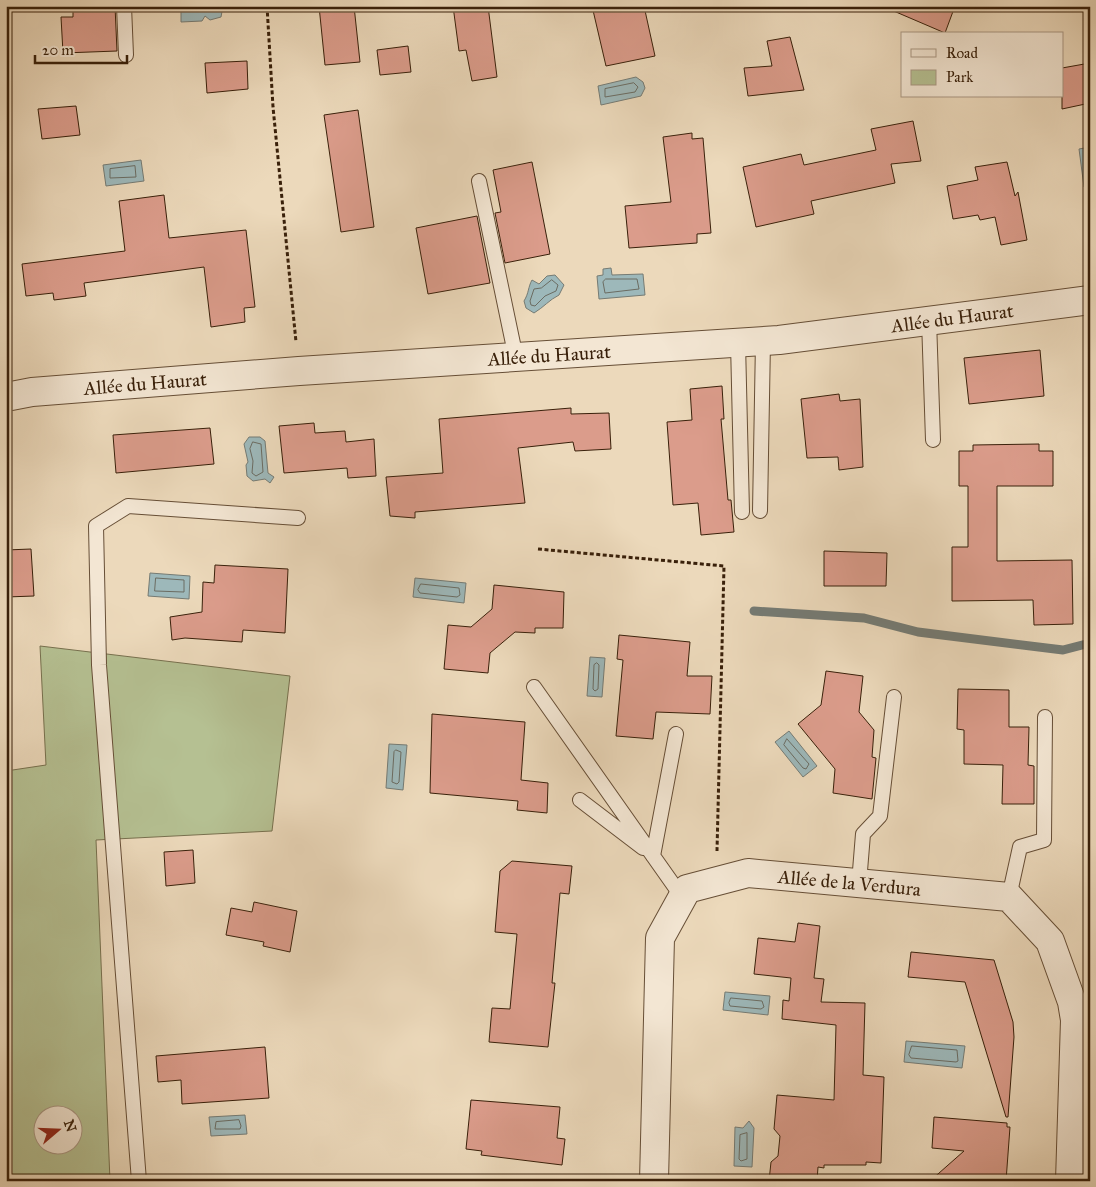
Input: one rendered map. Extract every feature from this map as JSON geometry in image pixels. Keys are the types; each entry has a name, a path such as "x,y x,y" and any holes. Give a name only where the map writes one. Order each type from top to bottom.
{"street":[{"name":"Allée du Haurat","path":"6,397 32,392 299,371 750,342 1090,300"},
{"name":"Allée de la Verdura","path":"654,1181 660,938 687,889 748,873 1009,897"},
{"path":"1009,897 1050,941 1072,1002 1075,1020 1070,1181"}],"lane":[{"path":"124,6 126,55"},
{"path":"479,180 516,358"},
{"path":"928,320 934,440"},
{"path":"750,342 760,511"},
{"path":"742,512 750,342"},
{"path":"139,1181 99,665 96,526 128,506 298,518"},
{"path":"534,687 682,898"},
{"path":"859,883 863,834 880,816 894,697"},
{"path":"1009,897 1020,847 1044,840 1045,716"},
{"path":"653,856 676,734"},
{"path":"580,800 653,856"}],"path":[{"path":"267,6 273,107 299,371"},
{"path":"538,549 724,566 716,882"}],"green space":[{"path":"40,646 290,676 272,831 96,840 110,1181 6,1181 6,771 46,765"}],"water":[{"path":"181,6 223,6 221,17 210,20 205,16 202,21 181,22"},
{"path":"636,77 643,82 645,88 641,96 601,105 598,86"},
{"path":"1090,147 1090,186 1084,187 1079,149"},
{"path":"141,160 144,181 106,186 103,165"},
{"path":"611,268 612,275 643,274 645,295 599,299 597,276 603,275 603,269"},
{"path":"555,275 564,285 559,295 534,313 526,308 524,301 532,280 539,284 547,276"},
{"path":"249,437 260,437 265,441 268,473 274,477 270,483 265,479 253,481 247,476 246,465 248,462 244,444"},
{"path":"150,573 190,576 189,599 148,596"},
{"path":"415,578 466,583 464,603 413,597"},
{"path":"590,657 605,658 602,697 587,696"},
{"path":"789,731 817,766 803,777 775,742"},
{"path":"389,744 407,745 403,790 386,788"},
{"path":"725,992 770,996 768,1015 723,1010"},
{"path":"906,1041 965,1046 962,1068 904,1062"},
{"path":"245,1115 247,1134 211,1136 209,1117"},
{"path":"749,1121 754,1128 752,1167 734,1166 735,1127 743,1128"}],"building":[{"path":"73,6 115,6 117,51 63,53 61,17 73,17"},
{"path":"319,6 354,6 360,62 325,65"},
{"path":"453,6 488,6 497,77 472,81 466,50 459,51"},
{"path":"592,6 644,6 655,56 606,66"},
{"path":"882,6 955,6 945,32"},
{"path":"790,37 804,90 748,96 744,68 772,66 767,41"},
{"path":"408,46 411,72 380,75 377,50"},
{"path":"247,61 248,89 207,93 205,63"},
{"path":"1090,63 1090,103 1062,109 1064,68"},
{"path":"76,106 80,135 42,139 38,109"},
{"path":"358,110 374,227 341,232 324,115"},
{"path":"913,121 921,161 891,164 895,183 811,201 814,214 756,227 743,167 801,154 804,165 876,150 871,129"},
{"path":"692,133 692,139 703,138 711,233 697,234 697,243 629,248 625,206 671,202 663,137"},
{"path":"532,162 550,254 505,263 495,213 501,212 493,170"},
{"path":"1007,162 1015,196 1018,192 1027,240 1001,245 995,217 980,220 978,215 953,219 947,186 978,180 975,167"},
{"path":"164,195 169,238 246,230 255,307 244,308 245,322 211,327 204,267 84,283 86,296 54,300 53,293 26,296 22,264 125,251 119,201"},
{"path":"477,216 490,283 428,294 416,228"},
{"path":"1040,350 1044,396 969,404 964,358"},
{"path":"722,386 724,419 721,419 728,500 731,500 734,532 701,535 698,503 673,505 667,422 692,420 690,389"},
{"path":"839,394 840,401 860,399 863,467 839,470 838,457 807,458 801,399"},
{"path":"571,408 571,414 609,413 611,449 575,451 573,442 518,448 525,503 415,512 415,518 390,516 386,477 443,473 439,419"},
{"path":"314,423 315,433 345,431 346,442 374,439 376,476 348,478 347,468 284,473 279,426"},
{"path":"210,428 214,464 116,473 113,435"},
{"path":"1039,444 1039,451 1053,451 1053,486 997,486 997,561 1072,560 1073,624 1034,625 1033,600 952,601 952,547 968,547 968,486 959,486 959,451 973,451 973,445"},
{"path":"31,549 34,596 6,597 6,550"},
{"path":"824,551 887,553 886,586 824,586"},
{"path":"215,565 288,569 285,633 243,630 242,642 185,638 172,640 170,617 202,612 203,582 214,583"},
{"path":"494,585 564,592 563,628 535,628 535,633 515,632 490,653 488,673 444,669 448,625 471,627 492,609"},
{"path":"619,635 690,642 687,676 712,676 710,714 656,712 653,739 616,736 623,660 617,659"},
{"path":"826,671 863,676 859,712 874,730 872,757 876,758 872,799 833,793 835,769 798,724 821,705"},
{"path":"958,689 1009,690 1009,727 1029,727 1028,765 1034,766 1034,804 1002,804 1003,765 964,764 964,730 957,729"},
{"path":"432,714 525,722 521,780 548,783 547,813 517,810 518,801 430,793"},
{"path":"193,850 195,883 166,886 164,852"},
{"path":"512,861 572,866 569,894 560,893 552,983 555,983 548,1047 489,1042 492,1008 510,1009 517,934 495,932 500,871"},
{"path":"254,902 297,911 290,952 263,946 264,942 226,935 231,908 252,912"},
{"path":"798,923 820,926 814,978 824,979 821,1002 865,1003 863,1075 884,1077 881,1163 866,1162 866,1165 824,1165 824,1168 818,1167 817,1181 769,1181 771,1162 778,1156 780,1136 774,1129 777,1095 834,1100 836,1025 782,1019 783,1000 789,1001 791,978 754,974 758,938 795,942"},
{"path":"911,952 994,960 1013,1022 1014,1037 1008,1117 1006,1117 965,982 908,977"},
{"path":"265,1047 269,1098 182,1104 181,1080 158,1082 156,1056"},
{"path":"471,1100 560,1107 557,1138 565,1139 562,1165 481,1155 482,1151 466,1149"},
{"path":"934,1117 1007,1123 1007,1127 1010,1127 1006,1181 930,1181 964,1151 932,1148"}],"waterway":[{"path":"754,611 864,618 918,632 1063,650 1090,643"}]}
